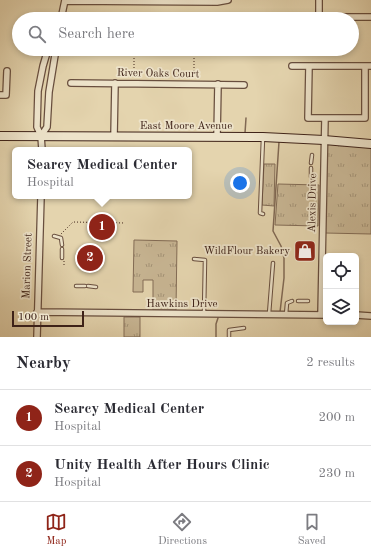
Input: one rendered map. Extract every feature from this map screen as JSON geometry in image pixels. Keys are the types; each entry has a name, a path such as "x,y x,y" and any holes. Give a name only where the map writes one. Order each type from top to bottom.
{"street":[{"path":"62,12 65,0 217,2 228,0"},
{"path":"319,0 319,12"},
{"path":"359,18 371,18"},
{"path":"42,147 41,136 37,127 38,91 46,56"},
{"path":"41,136 47,127 49,92 55,56"},
{"path":"292,66 309,66 368,66 365,118 308,118 309,66"},
{"path":"0,95 6,95 7,71"},
{"name":"River Oaks Court","path":"71,83 244,84"},
{"path":"114,83 114,136"},
{"path":"218,84 218,137"},
{"name":"Alexis Drive","path":"324,289 325,118"},
{"name":"East Moore Avenue","path":"0,136 263,137 371,144"},
{"name":"Marion Street","path":"37,337 41,199"},
{"name":"Hawkins Drive","path":"37,312 323,315"},
{"path":"359,315 371,316"}],"lane":[{"path":"263,137 260,214 264,214"},
{"path":"311,164 312,155"},
{"path":"311,168 311,178"},
{"path":"54,236 61,238 62,245"},
{"path":"62,249 63,259"},
{"path":"194,259 205,260 204,314"},
{"path":"269,315 273,263"},
{"path":"76,286 85,286"},
{"path":"88,286 96,286"},
{"path":"286,315 287,303 292,301"},
{"path":"298,301 308,301"},
{"path":"229,337 229,330 244,328"}],"path":[{"path":"134,56 134,83"},
{"path":"194,56 194,84"},
{"path":"62,236 60,235 73,222 125,223"},
{"path":"63,259 64,265"}],"green space":[{"path":"327,144 371,148 371,234 325,233"},
{"path":"264,164 275,164 274,206 262,205"},
{"path":"278,184 319,185 318,226 275,225"},
{"path":"134,240 177,241 176,310 153,310 153,280 143,280 143,292 133,292"},
{"path":"124,317 140,317 140,337 124,337"}],"waterway":[{"path":"245,133 246,118"},
{"path":"279,142 273,231 281,246 284,258 284,278 280,312"},
{"path":"216,337 216,324 218,318"}],"place":[{"name":"Searcy Medical Center","path":"102,227"},
{"name":"WildFlour Bakery","path":"305,251"},
{"name":"Unity Health After Hours Clinic","path":"90,258"}]}
